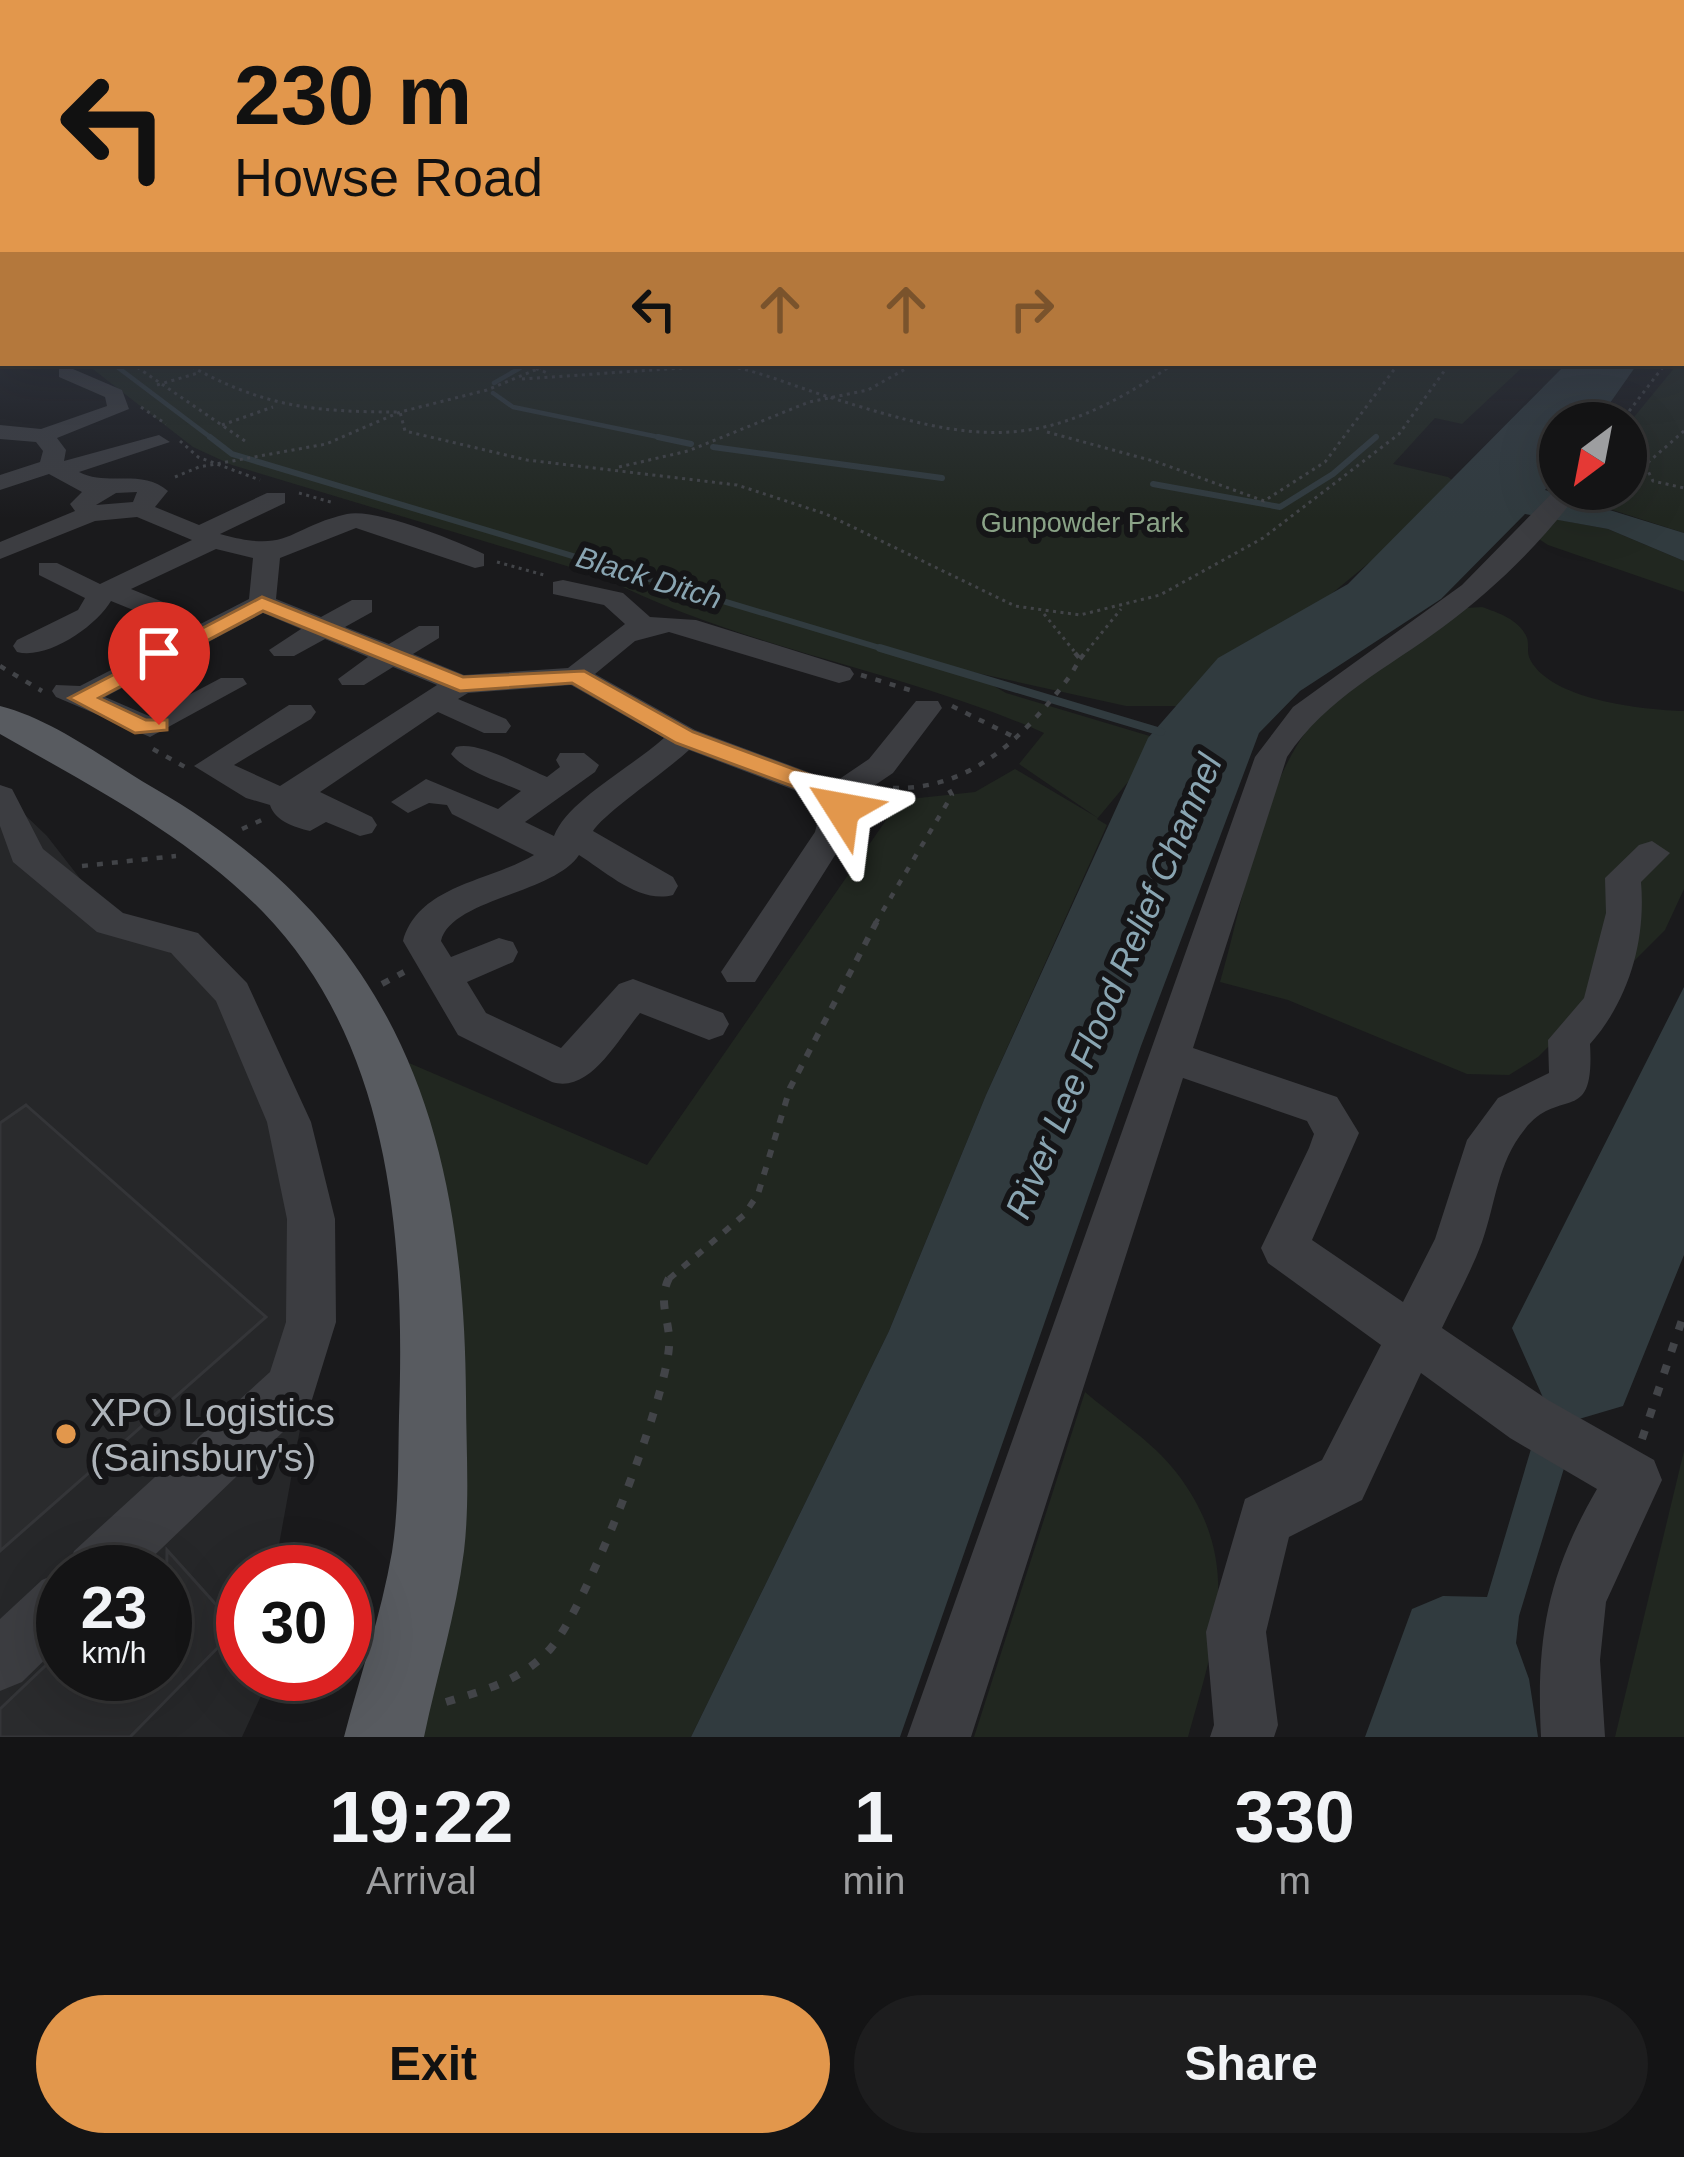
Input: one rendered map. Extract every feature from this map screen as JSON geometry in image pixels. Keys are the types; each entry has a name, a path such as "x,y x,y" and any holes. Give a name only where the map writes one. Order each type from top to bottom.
{"main road":[{"path":"0,718 210,839 285,906 355,999 401,1116 423,1215 435,1328 428,1550 388,1720"}],"street":[{"path":"2,481 52,456 118,409 115,394 60,368"},
{"path":"0,432 52,456 94,503"},
{"path":"52,456 128,433"},
{"path":"52,456 159,442"},
{"path":"27,646 102,597 277,498"},
{"path":"0,550 94,503 140,509 206,537 267,554 343,522 374,522 475,560"},
{"path":"939,1737 1260,783 1288,728 1332,686 1452,606 1550,510"},
{"path":"262,603 267,554"},
{"path":"48,569 102,597 152,608"},
{"path":"563,588 613,599 640,623 686,626 839,674"},
{"path":"262,603 391,656 495,726"},
{"path":"232,684 150,728 81,698 262,603"},
{"path":"284,650 362,606"},
{"path":"287,800 448,692 576,676 640,623"},
{"path":"353,679 430,632"},
{"path":"576,676 684,737 851,787"},
{"path":"742,972 832,833 851,787 927,708"},
{"path":"300,712 210,766 360,825"},
{"path":"684,737 636,781 586,813 566,844 434,917 422,941 472,1024 567,1070 632,994 709,1024"},
{"path":"488,764 550,791 583,765 572,760"},
{"path":"408,802 426,789 502,823 609,853 627,874 661,886"},
{"path":"502,823 545,789"},
{"path":"0,796 21,832 26,854 55,890 136,943 184,943 233,993 289,1122 311,1220 311,1322 291,1388 123,1545"},
{"path":"1242,1737 1246,1725 1236,1632 1265,1519 1342,1480 1458,1242 1483,1153 1514,1111 1570,1082 1569,1040 1602,1004 1625,913 1623,878 1652,853"},
{"path":"437,967 499,952"},
{"path":"1168,1057 1278,1090 1322,1109 1337,1133 1298,1210 1285,1248 1529,1420 1625,1474 1584,1567 1566,1648 1573,1737"},
{"path":"0,1660 36,1626"}],"path":[{"path":"134,366 248,442"},
{"path":"190,366 247,400 273,407 338,414 400,412"},
{"path":"528,366 557,376"},
{"path":"163,482 230,461 326,443 400,412 546,366"},
{"path":"516,379 708,366"},
{"path":"728,366 780,376 829,398 982,437 1042,430 1099,415 1170,366"},
{"path":"611,469 688,451 829,398 868,390 911,366"},
{"path":"1042,430 1157,462 1264,501 1318,471 1345,444 1365,404 1397,366"},
{"path":"400,412 405,431 423,439 720,482 801,505 997,598 1043,614 1120,609 1160,596 1234,557 1400,434 1448,366"},
{"path":"1637,402 1664,366"},
{"path":"157,385 200,372"},
{"path":"221,425 273,407"},
{"path":"1684,431 1646,465 1653,481 1684,488"},
{"path":"851,787 947,786 996,758 1056,694 1120,609"},
{"path":"1043,614 1080,659"},
{"path":"388,1720 509,1682 551,1648 587,1590 651,1416 669,1346 661,1293 671,1274 744,1215 758,1193 790,1088 898,881 952,795 947,786"},
{"path":"55,890 89,862 160,862 188,852"},
{"path":"355,999 437,967"},
{"path":"1625,1474 1684,1314"}],"shaded area":[{"path":"0,791 47,836 96,899 253,1013 322,1309 279,1545 216,1545 216,1701 259,1701 242,1737 0,1737"}],"green space":[{"name":"Gunpowder Park","path":"89,366 1524,366 1462,424 1435,418 1393,464 1448,477 1461,487 1313,609 1222,660 1177,706 1126,706 968,671 1006,693 1163,740 1098,818 1019,764 1044,733 934,692 710,623 603,577 232,465 193,447"},
{"path":"1676,366 1684,366 1684,533 1613,510 1647,510 1646,402"},
{"path":"1554,519 1608,529 1684,561 1684,592 1548,545 1536,537"},
{"path":"1482,607 1519,626 1527,638 1529,657 1555,683 1598,700 1684,711 1684,889 1665,930 1538,1057 1509,1075 1467,1074 1288,1000 1220,982 1273,795 1308,729 1363,679 1466,608"},
{"path":"1015,769 1107,825 986,1095 889,1331 691,1737 421,1737 441,1192 409,1063 647,1165 900,800 975,792"},
{"path":"1085,1392 1167,1461 1197,1505 1211,1537 1218,1601 1188,1737 974,1737"},
{"path":"1684,1451 1684,1737 1615,1737"}],"water":[{"name":"River Lee Flood Relief Channel","path":"1564,366 1636,366 1611,402 1539,402 1539,510 1610,510 1684,533 1684,561 1608,529 1525,514 1441,599 1300,691 1259,733 1141,1046 900,1737 691,1737 889,1331 986,1095 1148,738 1218,658 1348,584"},
{"path":"1684,987 1684,1255 1623,1406 1579,1419 1519,1616 1516,1643 1529,1679 1538,1737 1365,1737 1412,1609 1443,1596 1487,1597 1545,1402 1512,1328"}],"building":[{"name":"XPO Logistics (Sainsbury's)","path":"26,1105 266,1317 0,1551 0,1123"},
{"path":"192,1578 216,1605 216,1649 192,1674"},
{"path":"36,1675 36,1701 165,1701 130,1737 0,1737 0,1709"}],"waterway":[{"name":"Black Ditch","path":"116,366 214,440"},
{"path":"494,383 520,368"},
{"path":"493,393 513,407 673,440"},
{"name":"Black Ditch","path":"210,437 232,454 890,651"},
{"path":"658,437 691,444"},
{"path":"1153,484 1280,507 1333,474 1376,437 1372,440"},
{"path":"713,447 942,478"},
{"name":"Black Ditch","path":"880,648 1161,732"}],"place":[{"name":"XPO Logistics (Sainsbury's)","path":"66,1434"}],"route":[{"path":"159,725 143,728 80,698 262,603 460,684 559,673 576,676 684,737 838,795 842,809"}]}
